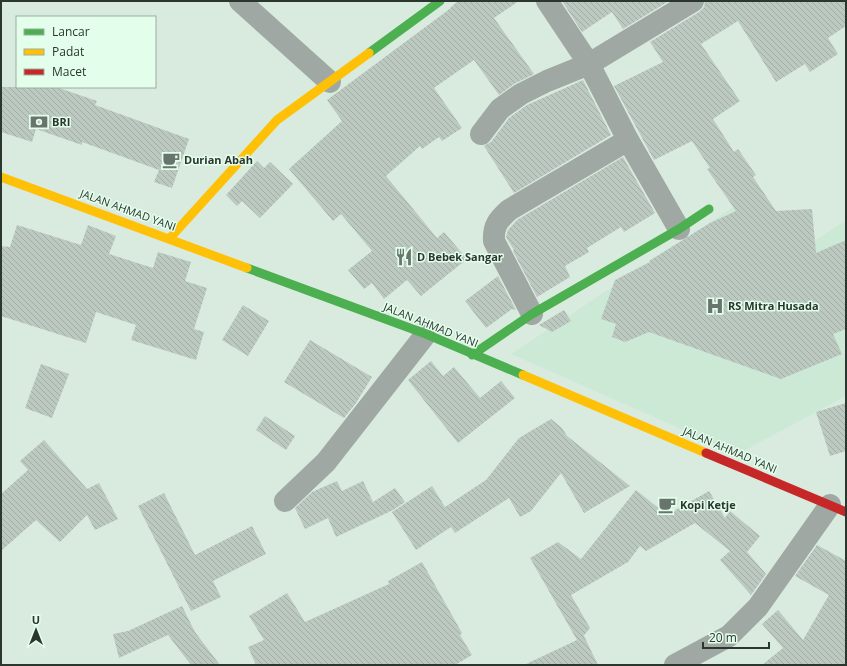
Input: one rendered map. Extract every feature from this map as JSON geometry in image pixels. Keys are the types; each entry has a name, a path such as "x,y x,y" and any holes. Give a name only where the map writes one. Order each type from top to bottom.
{"main road":[{"path":"170,238 277,120 440,1"},
{"name":"JALAN AHMAD YANI","path":"1,177 170,238 426,334 472,355 838,509"},
{"path":"472,355 532,314 679,229 708,209"}],"street":[{"path":"240,1 330,82"},
{"path":"547,1 589,64 628,140 679,229"},
{"path":"481,134 500,109 521,94 547,81 589,64 693,1"},
{"path":"532,314 494,241 493,229 499,219 509,210 628,140"},
{"path":"285,501 326,462 426,334"},
{"path":"675,665 729,636 758,608 838,509"}],"shaded area":[{"name":"RS Mitra Husada","path":"741,202 789,258 846,220 846,396 738,454 511,354"}],"building":[{"path":"458,1 519,1 494,18 534,74 514,84 499,95 474,60 434,88 462,128 442,141 439,137 422,149 420,146 386,176 437,238 444,232 467,259 421,296 407,280 384,299 372,283 364,289 348,270 372,251 341,214 333,221 289,169 342,121 327,100 447,11"},
{"path":"562,1 669,1 623,29 612,12 582,32"},
{"path":"705,1 846,1 846,26 828,38 838,54 810,72 805,64 776,82 738,21 701,44 740,101 713,119 734,152 738,149 756,175 753,177 776,211 812,209 816,253 846,240 846,329 833,334 842,354 781,379 649,332 625,342 612,337 616,324 601,319 615,280 650,262 649,261 710,223 736,211 707,169 710,168 692,141 654,160 614,86 663,62 650,42 699,12 704,7"},
{"path":"583,80 611,135 514,193 484,146 491,142 509,118 527,105"},
{"path":"1,87 59,88 97,101 95,105 189,139 172,188 154,182 159,170 82,142 82,145 36,129 32,142 1,132"},
{"path":"623,157 655,213 624,232 621,227 587,248 589,252 565,266 570,277 537,297 506,237 508,230 517,220"},
{"path":"257,161 264,168 270,162 293,184 260,218 242,201 237,206 226,195"},
{"path":"17,225 81,245 88,225 116,236 109,254 153,268 158,252 191,262 185,281 207,288 194,329 204,332 196,360 131,340 136,325 96,312 86,343 1,316 1,246 10,247"},
{"path":"498,276 516,310 512,309 486,328 465,301"},
{"path":"243,305 269,321 248,356 222,340"},
{"path":"564,310 571,321 552,332 539,325"},
{"path":"310,340 372,377 356,403 344,418 284,382"},
{"path":"431,361 443,376 454,367 480,398 501,381 515,398 458,443 408,380"},
{"path":"41,364 69,374 52,418 25,408"},
{"path":"846,403 846,451 830,456 816,412"},
{"path":"265,416 295,436 286,450 256,430"},
{"path":"551,419 562,428 567,436 630,486 584,513 561,473 531,511 520,517 509,498 455,533 451,527 416,550 392,512 432,486 445,507 486,480 519,438"},
{"path":"44,440 87,489 99,483 118,519 95,530 87,515 60,542 36,520 1,551 1,494 28,470 20,461"},
{"path":"337,481 342,491 363,481 373,502 395,488 405,502 393,510 336,537 328,518 305,529 295,508 312,492"},
{"path":"636,490 667,515 709,491 725,518 730,511 760,536 747,552 766,574 751,595 720,560 730,551 695,523 646,551 640,546 628,562 571,595 590,628 582,638 584,636 598,665 524,665 577,640 530,558 558,542 581,559"},
{"path":"164,493 195,555 252,526 266,554 213,581 221,597 191,611 138,506"},
{"path":"817,545 846,561 846,665 762,665 783,648 762,624 778,610 803,640 829,595 795,576"},
{"path":"422,562 462,633 460,635 472,655 455,665 256,665 248,647 264,640 249,616 287,593 305,622 389,584 388,581"},
{"path":"182,606 195,632 220,665 191,665 168,635 119,658 113,634 128,631"}],"traffic: fast":[{"path":"369,53 440,1"},
{"path":"472,355 532,314 679,229 709,209"},
{"path":"247,268 426,334 523,375"}],"traffic: slow":[{"path":"170,238 277,120 369,53"},
{"path":"1,177 247,268"},
{"path":"523,375 706,453"}],"traffic: jam":[{"path":"706,453 846,512"}],"place":[{"name":"BRI","path":"39,122"},
{"name":"Durian Abah","path":"171,160"},
{"name":"D Bebek Sangar","path":"404,257"},
{"name":"RS Mitra Husada","path":"715,306"},
{"name":"Kopi Ketje","path":"667,505"}]}
